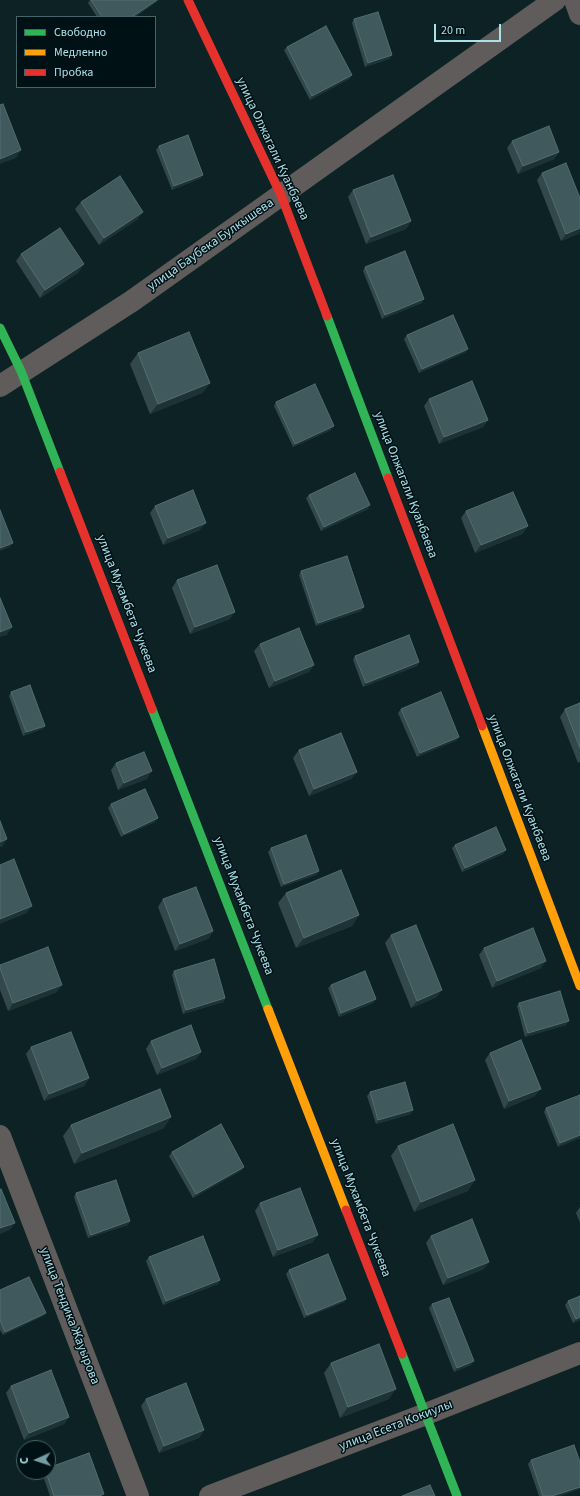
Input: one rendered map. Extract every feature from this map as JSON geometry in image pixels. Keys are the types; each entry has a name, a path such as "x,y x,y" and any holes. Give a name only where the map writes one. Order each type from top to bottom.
{"street":[{"name":"улица Олжагали Куанбаева","path":"188,0 282,195 580,986"},
{"name":"улица Баубека Булкышева","path":"0,386 21,371 132,301 555,0"},
{"path":"575,0 580,14"},
{"name":"улица Мухамбета Чукеева","path":"0,328 21,371 457,1496"},
{"name":"улица Тендика Жауырова","path":"0,1136 138,1496"},
{"name":"улица Есета Кокиулы","path":"210,1496 426,1414 580,1353"}],"building":[{"path":"91,0 157,0 133,16 101,16"},
{"path":"378,12 392,55 368,63 354,19"},
{"path":"326,26 352,75 312,96 287,47"},
{"path":"3,104 21,150 0,159 0,105"},
{"path":"549,126 559,152 523,166 512,141"},
{"path":"188,135 203,175 174,186 159,146"},
{"path":"566,163 580,198 580,228 566,234 542,173"},
{"path":"393,175 411,221 371,237 353,190"},
{"path":"120,176 143,212 104,238 81,202"},
{"path":"60,228 84,264 45,290 21,254"},
{"path":"405,251 424,299 385,315 365,267"},
{"path":"453,315 468,349 422,369 407,335"},
{"path":"189,332 210,383 158,404 138,353"},
{"path":"472,381 488,420 444,437 429,399"},
{"path":"315,384 334,426 295,444 276,402"},
{"path":"355,473 370,505 324,527 309,495"},
{"path":"193,490 206,523 168,538 155,506"},
{"path":"513,492 528,526 481,545 466,511"},
{"path":"0,510 13,543 0,548"},
{"path":"347,556 364,607 318,623 301,571"},
{"path":"217,565 235,612 195,627 177,580"},
{"path":"0,598 12,627 0,632"},
{"path":"299,628 314,665 275,681 260,644"},
{"path":"409,635 419,662 366,683 355,656"},
{"path":"30,685 45,726 26,732 11,692"},
{"path":"441,692 459,737 420,753 401,709"},
{"path":"580,703 580,748 565,709"},
{"path":"341,733 357,772 314,789 299,750"},
{"path":"144,752 152,771 124,783 116,763"},
{"path":"145,789 158,818 124,834 111,804"},
{"path":"0,821 7,839 0,842"},
{"path":"496,827 506,850 465,868 455,845"},
{"path":"306,835 319,871 284,884 271,848"},
{"path":"14,859 32,906 0,919 0,865"},
{"path":"341,870 359,915 304,938 286,893"},
{"path":"196,887 213,931 180,944 163,899"},
{"path":"416,925 442,990 417,1001 391,935"},
{"path":"533,928 546,961 497,981 484,948"},
{"path":"48,947 62,985 13,1003 0,965"},
{"path":"214,959 225,998 186,1010 174,971"},
{"path":"365,971 376,999 341,1013 331,985"},
{"path":"560,991 569,1021 528,1033 519,1003"},
{"path":"191,1025 201,1052 162,1068 151,1041"},
{"path":"71,1032 89,1078 49,1094 31,1047"},
{"path":"521,1040 541,1089 509,1101 490,1053"},
{"path":"405,1082 413,1110 378,1120 370,1092"},
{"path":"160,1089 171,1117 82,1153 71,1125"},
{"path":"580,1095 580,1135 560,1143 546,1108"},
{"path":"221,1124 244,1167 196,1194 172,1152"},
{"path":"453,1124 475,1180 421,1202 398,1146"},
{"path":"116,1180 130,1221 91,1235 76,1193"},
{"path":"300,1188 318,1235 278,1250 260,1203"},
{"path":"1,1189 15,1223 0,1228 0,1190"},
{"path":"472,1219 489,1262 448,1278 431,1236"},
{"path":"203,1236 220,1280 166,1301 149,1257"},
{"path":"328,1254 346,1299 307,1315 289,1270"},
{"path":"29,1277 46,1313 5,1332 0,1320 0,1290"},
{"path":"580,1296 580,1317 576,1319 568,1301"},
{"path":"449,1298 474,1361 457,1368 432,1304"},
{"path":"379,1344 396,1389 348,1407 331,1363"},
{"path":"51,1370 69,1417 29,1433 11,1386"},
{"path":"186,1383 204,1430 164,1446 146,1399"},
{"path":"574,1445 580,1462 580,1487 552,1496 543,1496 531,1460"},
{"path":"89,1453 104,1494 99,1496 54,1496 49,1480 56,1480 56,1465"},
{"path":"430,1485 435,1496 402,1496"}],"traffic: fast":[{"path":"327,316 388,478"},
{"path":"0,328 21,371 60,472"},
{"path":"152,709 268,1009"},
{"path":"402,1354 457,1496"}],"traffic: slow":[{"path":"482,726 580,986"},
{"path":"268,1009 346,1210"}],"traffic: jam":[{"path":"188,0 281,195 327,316"},
{"path":"60,472 152,709"},
{"path":"388,478 482,726"},
{"path":"346,1210 402,1354"}]}
